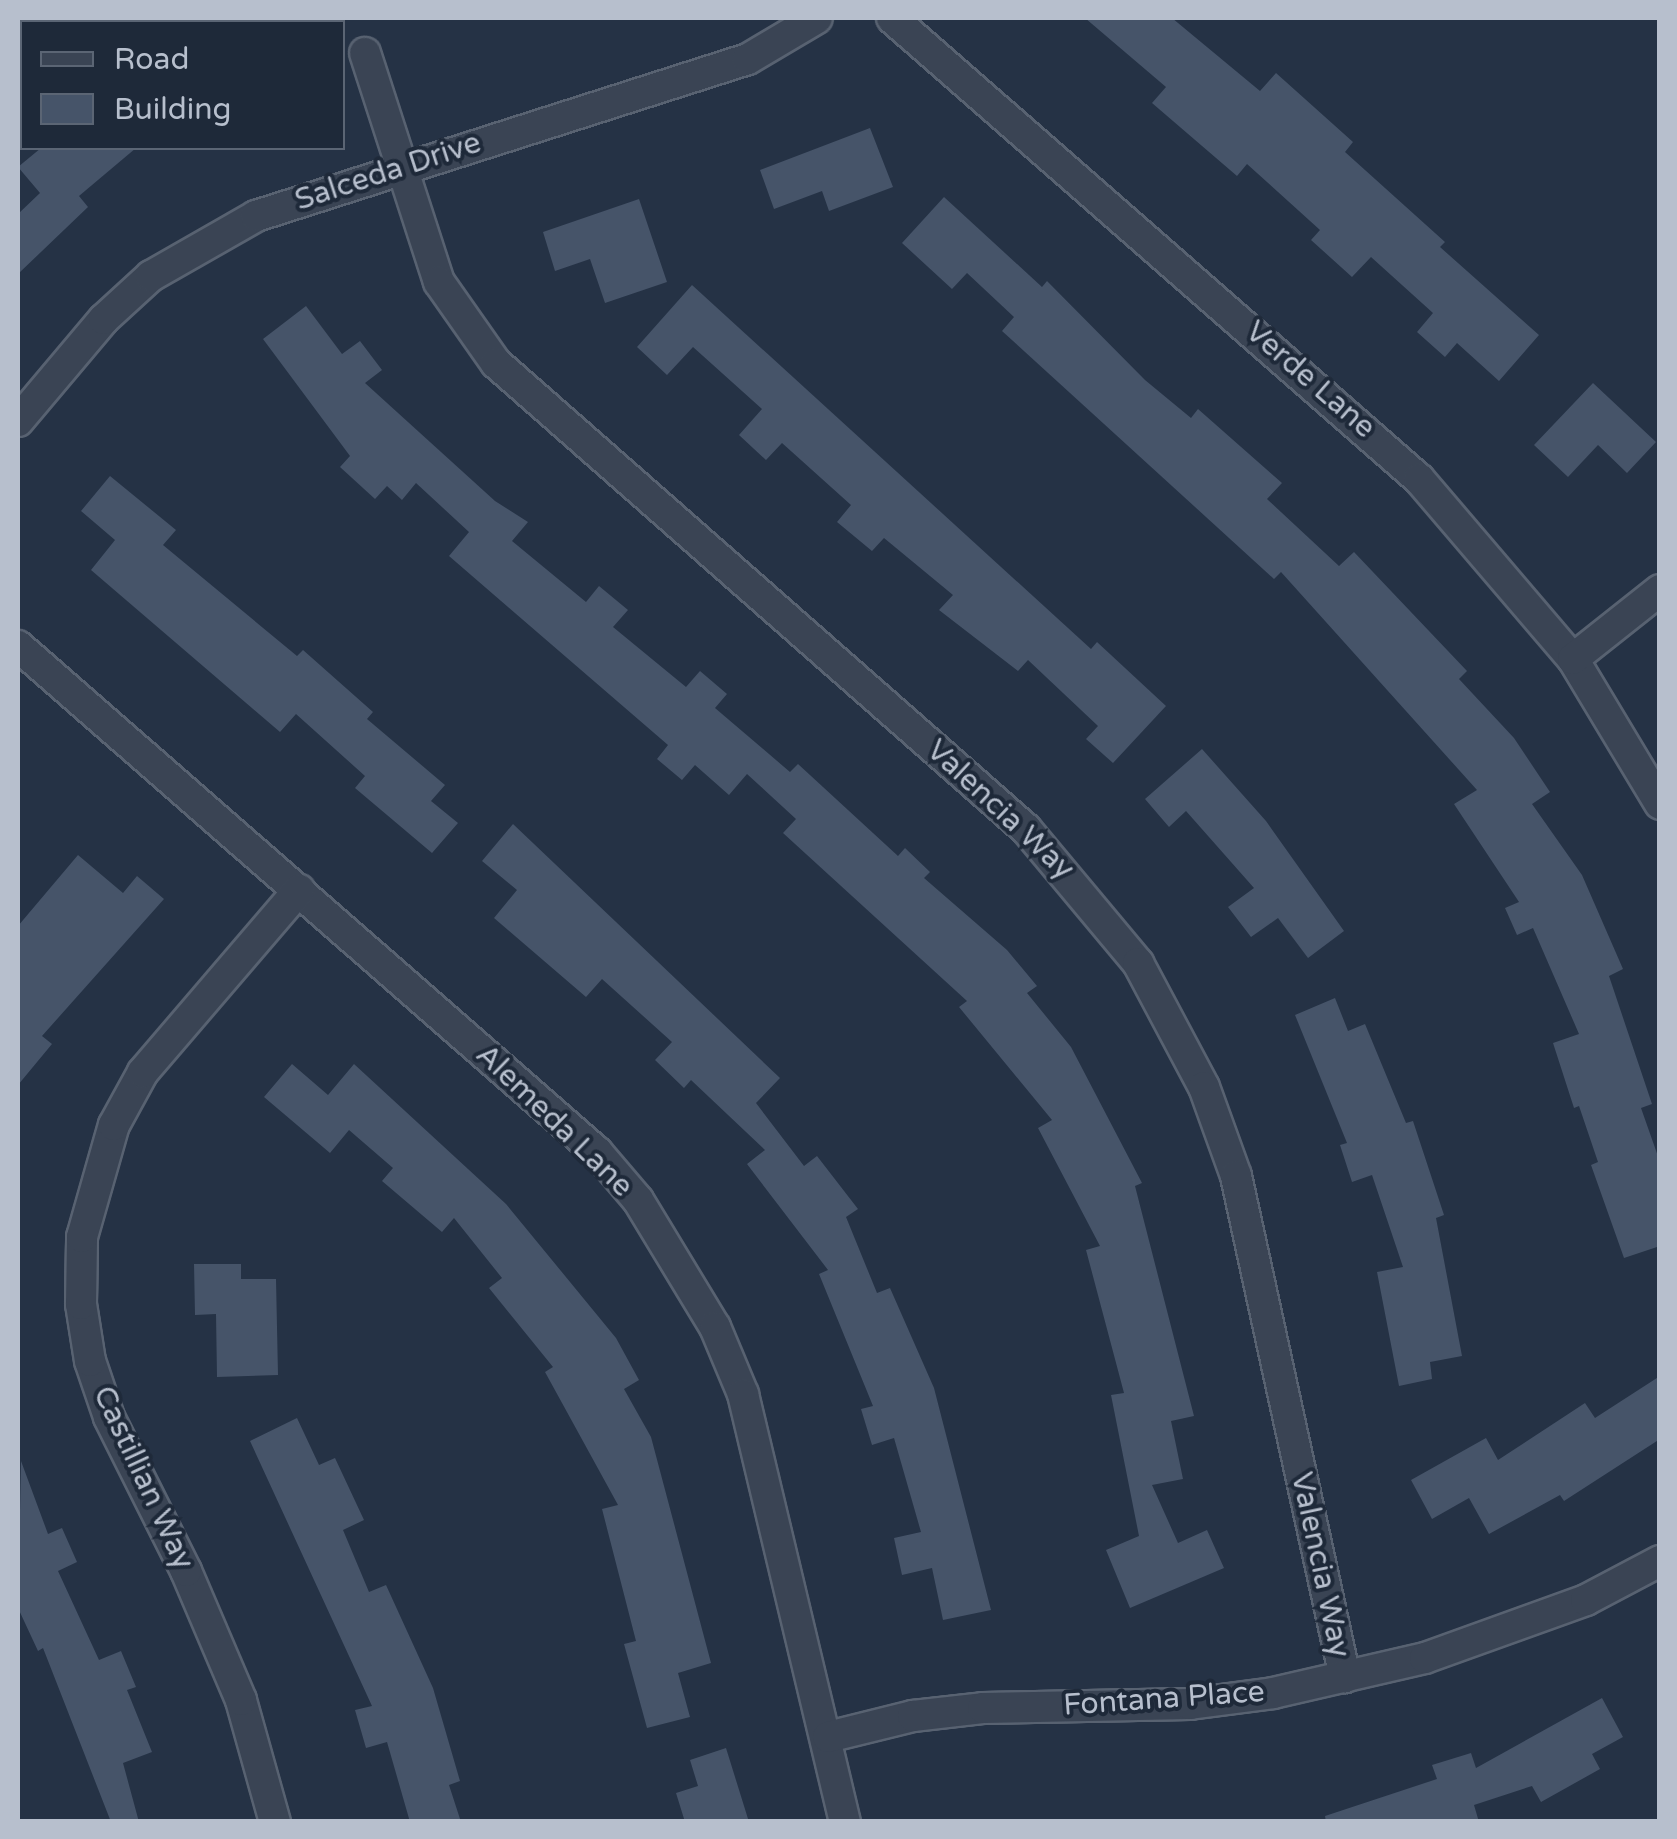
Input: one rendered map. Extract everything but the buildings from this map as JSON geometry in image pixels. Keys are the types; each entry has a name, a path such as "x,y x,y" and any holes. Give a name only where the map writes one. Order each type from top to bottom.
{"street":[{"name":"Salceda Drive","path":"18,421 104,319 151,276 256,216 748,59 816,18"},
{"name":"Verde Lane","path":"892,18 1353,416 1490,555 1573,659 1660,804"},
{"name":"Valencia Way","path":"365,54 398,168 439,282 496,363 1026,828 1138,963 1204,1087 1236,1176 1345,1677"},
{"path":"1573,659 1660,590"},
{"name":"Alemeda Lane","path":"18,646 597,1152 680,1263 715,1328 762,1454 845,1822"},
{"name":"Castillian Way","path":"275,1822 241,1700 186,1571 110,1417 90,1361 82,1304 82,1238 114,1126 143,1072 299,890"},
{"name":"Fontana Place","path":"828,1737 913,1716 1190,1704 1345,1677 1425,1658 1586,1600 1660,1561"}]}
